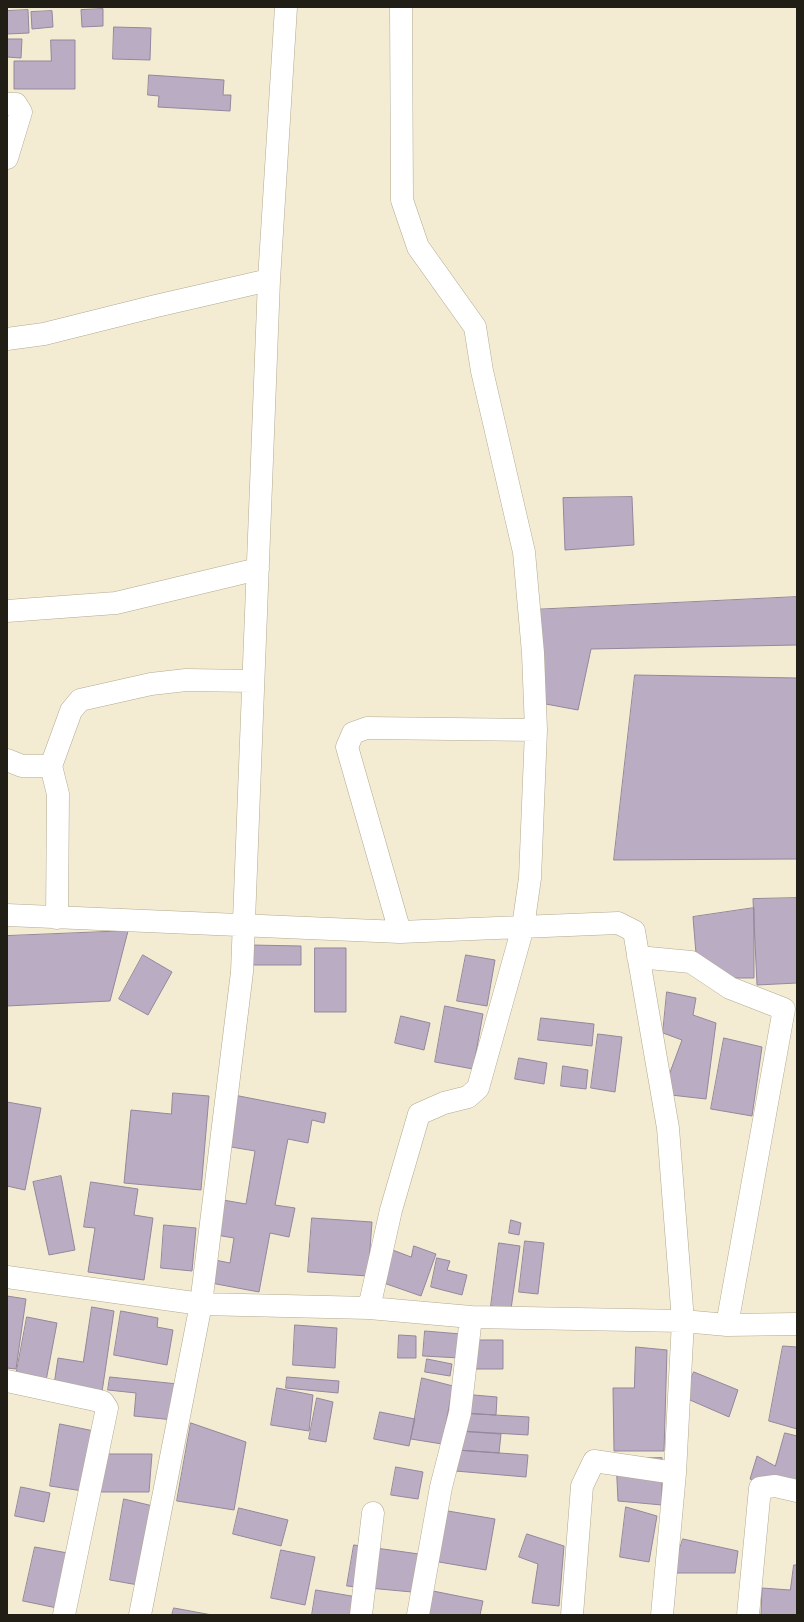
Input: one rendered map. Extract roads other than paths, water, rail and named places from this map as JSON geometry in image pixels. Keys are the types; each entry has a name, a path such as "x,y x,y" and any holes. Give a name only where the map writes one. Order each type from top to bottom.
{"street":[{"path":"140,1615 201,1304 242,972 270,280 286,7"},
{"path":"369,1308 391,1210 419,1114 444,1102 468,1097 478,1088 523,927 530,878 536,730 534,653 524,552 482,371 475,327 418,247 402,200 401,7"},
{"path":"7,104 16,104 21,112 7,158"},
{"path":"7,339 44,334 156,306 270,280"},
{"path":"7,611 116,603 258,570"},
{"path":"57,918 58,794 51,766 71,711 80,700 165,682 186,680 253,681"},
{"path":"400,932 347,747 353,733 367,728 536,730"},
{"path":"7,760 22,766 51,766"},
{"path":"7,915 400,932 618,922 634,931 668,1128 683,1322 675,1473 662,1615"},
{"path":"638,957 691,962 730,988 784,1009 727,1325"},
{"path":"7,1277 201,1304 369,1308 471,1317 683,1322 727,1325 797,1324"},
{"path":"418,1615 441,1487 460,1413 471,1317"},
{"path":"7,1381 103,1402 107,1408 64,1615"},
{"path":"572,1615 582,1486 594,1461 675,1473"},
{"path":"748,1615 760,1488 775,1486 797,1491"},
{"path":"361,1615 373,1514"}]}
